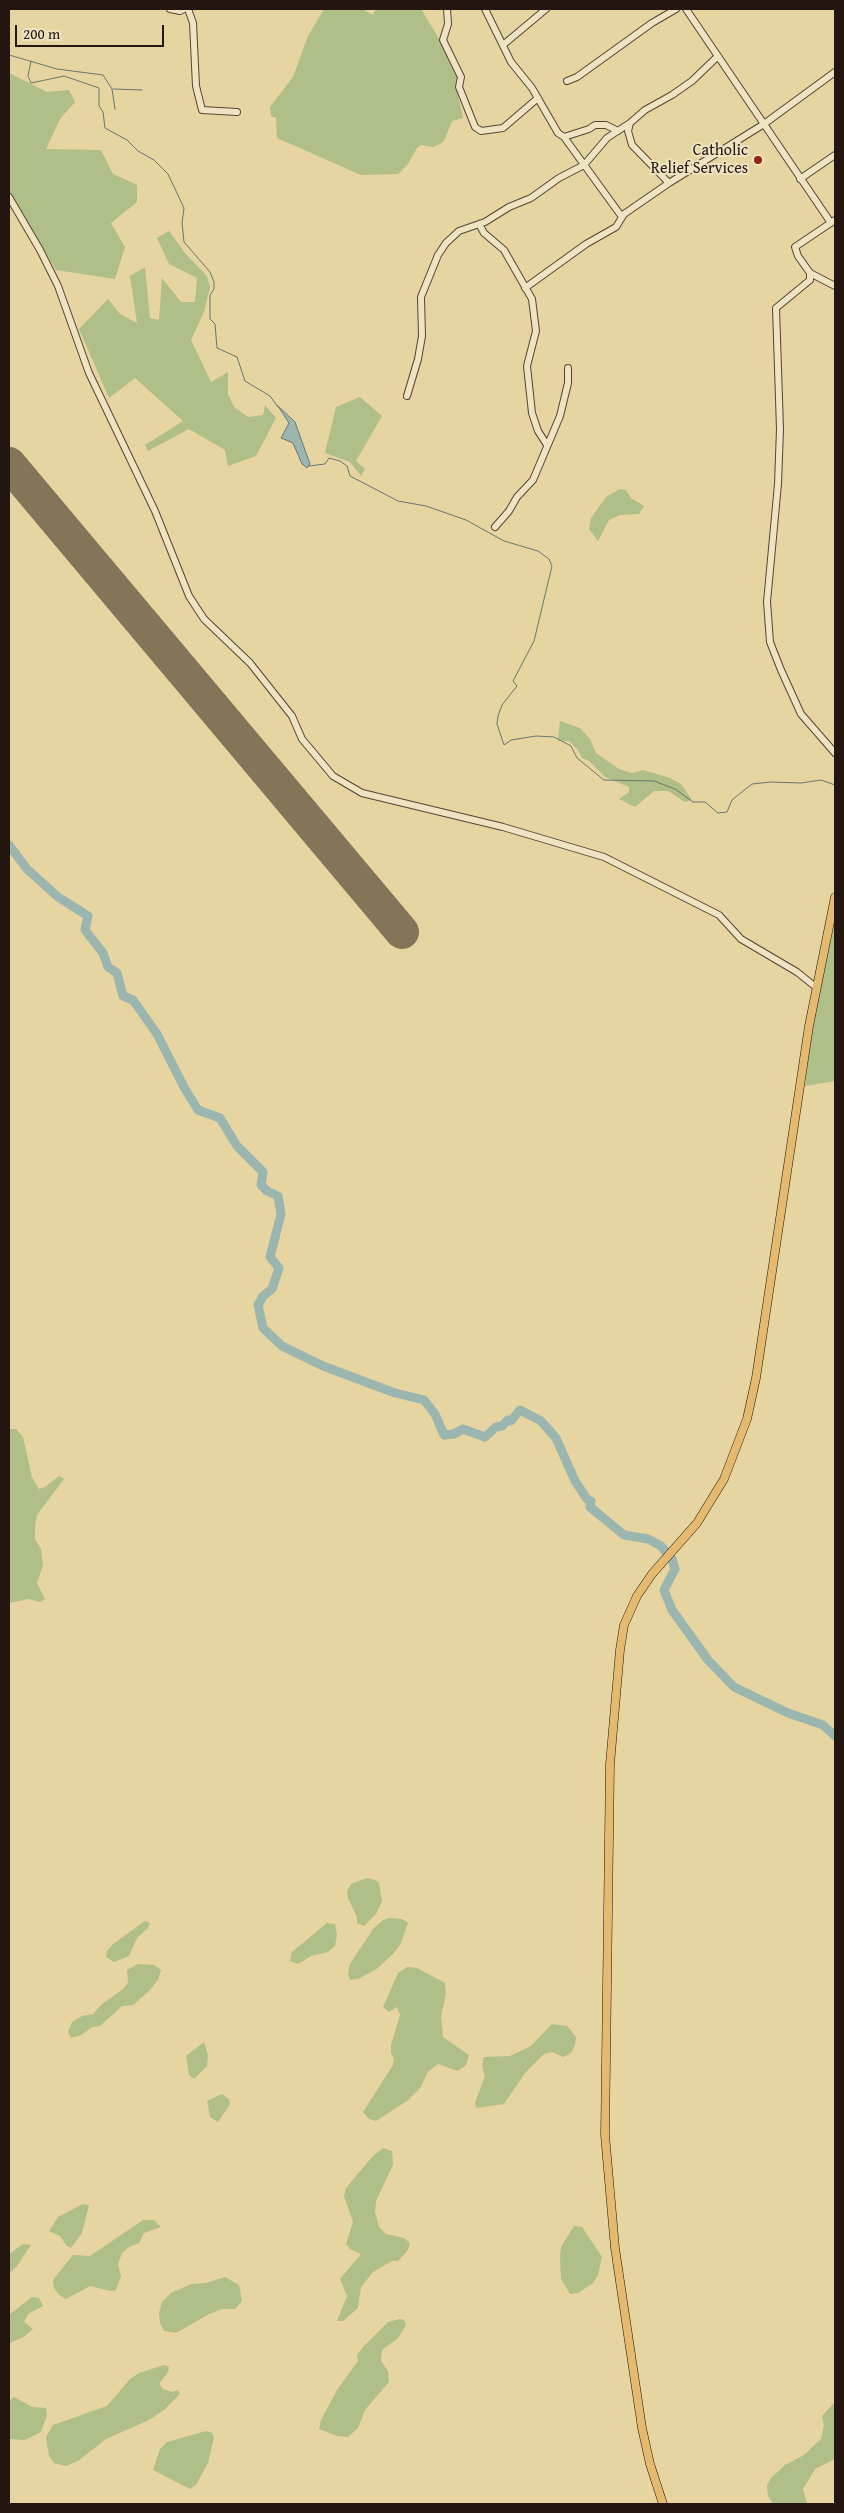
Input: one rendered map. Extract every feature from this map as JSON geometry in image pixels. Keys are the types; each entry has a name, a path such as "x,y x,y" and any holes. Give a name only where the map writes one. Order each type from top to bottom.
{"main road":[{"path":"663,2504 650,2464 641,2418 615,2248 605,2135 610,1764 616,1693 624,1625 637,1596 652,1574 697,1523 724,1479 742,1434 752,1398 799,1089 835,897"}],"street":[{"path":"170,9 180,11 186,9 193,23 196,86 202,110 237,112"},
{"path":"447,9 448,24 443,40 461,77 459,87 475,128 481,131 503,128 538,98"},
{"path":"485,9 511,62 538,98 558,133 564,137 622,217"},
{"path":"504,45 546,9"},
{"path":"567,81 582,74 652,23 676,9"},
{"path":"686,9 800,179 833,221 795,247 798,256 810,273 835,286"},
{"path":"407,396 418,359 422,336 421,297 430,273 446,243 459,231 479,224 509,206 531,198 559,178 584,165 608,138 645,110 692,81 717,57"},
{"path":"525,288 586,244 616,227 622,217 669,183 764,124 835,72"},
{"path":"630,123 628,131 632,145 669,183"},
{"path":"564,137 589,129 595,125 606,125 618,131"},
{"path":"800,179 835,155"},
{"path":"9,198 40,250 58,286 89,373 155,511 189,596 204,619 250,663 292,716 302,739 333,776 362,793 495,825 604,857 719,915 741,939 797,972 817,988"},
{"path":"479,224 484,233 504,250 532,299 535,326 527,366 532,413 538,432 548,444"},
{"path":"810,273 810,280 776,308 780,438 768,612 770,642 801,714 835,753"},
{"path":"495,527 509,512 517,497 533,480 560,416 568,383 568,368"}],"green space":[{"path":"324,9 362,9 373,15 376,9 421,9 441,42 458,78 456,86 463,118 452,121 444,141 440,144 433,147 421,145 417,148 408,164 398,174 361,175 277,138 276,118 271,116 270,107 293,77 308,36"},
{"path":"9,73 47,92 69,90 75,102 60,119 46,149 101,150 113,174 137,185 137,202 111,223 125,247 115,279 56,270 9,191"},
{"path":"169,231 185,253 207,276 210,287 204,312 191,340 211,382 228,372 228,394 234,407 248,417 263,415 265,405 276,418 256,456 228,466 225,450 189,429 148,451 145,445 183,421 135,378 109,398 79,329 108,299 120,314 137,323 130,276 145,267 150,318 159,320 162,278 181,302 195,302 197,278 169,264 157,238"},
{"path":"360,397 382,416 356,461 365,469 361,476 350,462 325,453 336,407"},
{"path":"620,489 626,490 631,498 644,506 639,514 620,515 609,520 598,541 589,529 591,518 606,497"},
{"path":"560,721 580,728 590,739 596,753 619,769 632,773 643,770 670,778 681,784 692,800 685,802 668,791 654,791 635,807 619,799 629,792 629,787 605,777 589,761 582,758 578,750 569,741 558,741"},
{"path":"835,922 835,1081 805,1086 814,1009"},
{"path":"9,1429 16,1429 23,1437 32,1477 39,1489 45,1487 59,1476 64,1479 37,1515 35,1525 35,1539 41,1549 43,1565 37,1583 45,1599 40,1602 29,1599 9,1603"},
{"path":"367,1878 379,1883 382,1901 376,1914 364,1926 357,1923 357,1917 348,1898 347,1891 351,1884"},
{"path":"388,1918 402,1919 408,1923 401,1943 394,1953 378,1968 358,1979 350,1980 348,1974 350,1964 373,1929"},
{"path":"145,1921 150,1923 148,1928 137,1938 129,1956 114,1962 106,1957 107,1951 113,1944"},
{"path":"327,1923 335,1924 337,1935 335,1946 328,1952 311,1956 298,1964 290,1961 292,1952"},
{"path":"138,1964 154,1965 161,1970 158,1980 149,1991 133,2005 122,2006 100,2026 92,2027 81,2035 71,2038 68,2032 72,2022 82,2016 93,2014 101,2005 123,1989 128,1983 127,1970"},
{"path":"407,1967 417,1968 445,1983 446,1994 441,2016 443,2037 469,2055 466,2065 458,2071 438,2064 428,2072 420,2088 407,2101 376,2121 369,2119 363,2112 393,2065 394,2059 391,2053 391,2045 400,2015 397,2007 389,2012 383,2007 398,1973"},
{"path":"552,2024 567,2026 576,2037 571,2053 563,2057 552,2052 544,2054 525,2073 504,2104 476,2108 475,2103 485,2076 482,2066 484,2057 510,2056 531,2046"},
{"path":"204,2042 208,2055 207,2066 194,2079 189,2075 186,2056"},
{"path":"222,2094 229,2099 230,2104 218,2122 210,2117 207,2101"},
{"path":"383,2148 392,2151 393,2165 376,2201 375,2212 379,2227 386,2234 404,2238 410,2243 408,2250 398,2261 392,2261 373,2272 361,2287 358,2308 343,2321 337,2321 347,2296 340,2279 361,2254 350,2249 346,2244 353,2222 344,2196 346,2188 372,2157"},
{"path":"83,2204 89,2205 82,2233 71,2248 67,2246 60,2236 49,2231 58,2217"},
{"path":"143,2220 154,2220 161,2227 144,2233 139,2243 129,2247 122,2253 118,2264 121,2276 116,2290 111,2291 90,2286 66,2299 59,2295 54,2288 53,2280 73,2255 90,2256"},
{"path":"574,2226 582,2227 602,2257 598,2275 593,2283 578,2293 570,2294 561,2279 560,2257 561,2247"},
{"path":"23,2244 31,2245 17,2266 9,2274 9,2254"},
{"path":"225,2277 239,2285 242,2301 235,2309 222,2309 209,2314 176,2333 164,2331 160,2323 159,2313 162,2302 171,2293 191,2284 206,2283"},
{"path":"32,2297 39,2298 43,2306 28,2314 24,2322 33,2329 22,2338 9,2343 9,2315"},
{"path":"404,2320 406,2325 398,2338 382,2350 381,2361 388,2371 389,2382 365,2410 358,2428 348,2437 337,2436 319,2429 321,2420 337,2390 358,2361 357,2355 388,2322"},
{"path":"164,2365 169,2367 168,2372 159,2384 163,2389 172,2392 178,2390 180,2394 164,2410 149,2420 106,2439 78,2461 66,2466 54,2463 49,2456 46,2437 53,2425 107,2406 130,2379 139,2373"},
{"path":"14,2397 32,2407 46,2408 47,2415 41,2432 25,2440 9,2439 9,2401"},
{"path":"835,2402 835,2459 815,2469 803,2489 807,2504 773,2504 768,2496 767,2486 770,2479 785,2465 804,2455 821,2439 824,2425 822,2416"},
{"path":"206,2431 212,2433 214,2437 208,2463 196,2485 190,2489 153,2470 160,2449 167,2442"}],"water":[{"path":"278,406 295,422 310,464 307,468 302,464 293,443 281,438 289,423"}],"waterway":[{"path":"9,55 57,69 103,75 112,89 115,109"},
{"path":"31,61 28,76 31,83 64,76 99,88 99,106 103,112 105,128 127,140 138,151 154,160 168,174 184,208 182,223 184,242 210,272 214,282 214,289 210,295 210,319 215,324 217,348 237,357 245,381 270,396 278,407"},
{"path":"113,89 142,90"},
{"path":"309,466 325,464 329,458 340,461 347,466 350,476 398,501 426,506 466,520 504,541 538,551 549,559 552,566 534,641 513,681 517,686 502,705 498,716 497,724 504,745 511,740 536,736 554,737 571,746 577,758 604,780 654,781 675,789 693,802 705,802 718,813 727,812 732,800 752,784 771,782 801,783 821,780 835,785"},
{"path":"9,845 27,869 58,897 88,916 85,930 103,953 108,967 117,973 123,996 133,1000 157,1034 198,1110 220,1118 237,1146 263,1172 261,1185 267,1191 278,1196 281,1214 270,1257 279,1268 272,1289 263,1296 258,1305 263,1328 282,1346 323,1366 395,1393 424,1400 435,1414 444,1435 454,1434 463,1429 485,1437 496,1427 502,1426 508,1420 511,1421 520,1410 541,1421 556,1438 575,1481 587,1499 591,1501 590,1507 624,1535 648,1539 661,1546 672,1559 675,1569 664,1590 672,1610 708,1660 734,1687 788,1713 823,1725 835,1736"}],"runway":[{"path":"9,464 402,932"}],"place":[{"name":"Catholic Relief Services","path":"758,160"}]}
